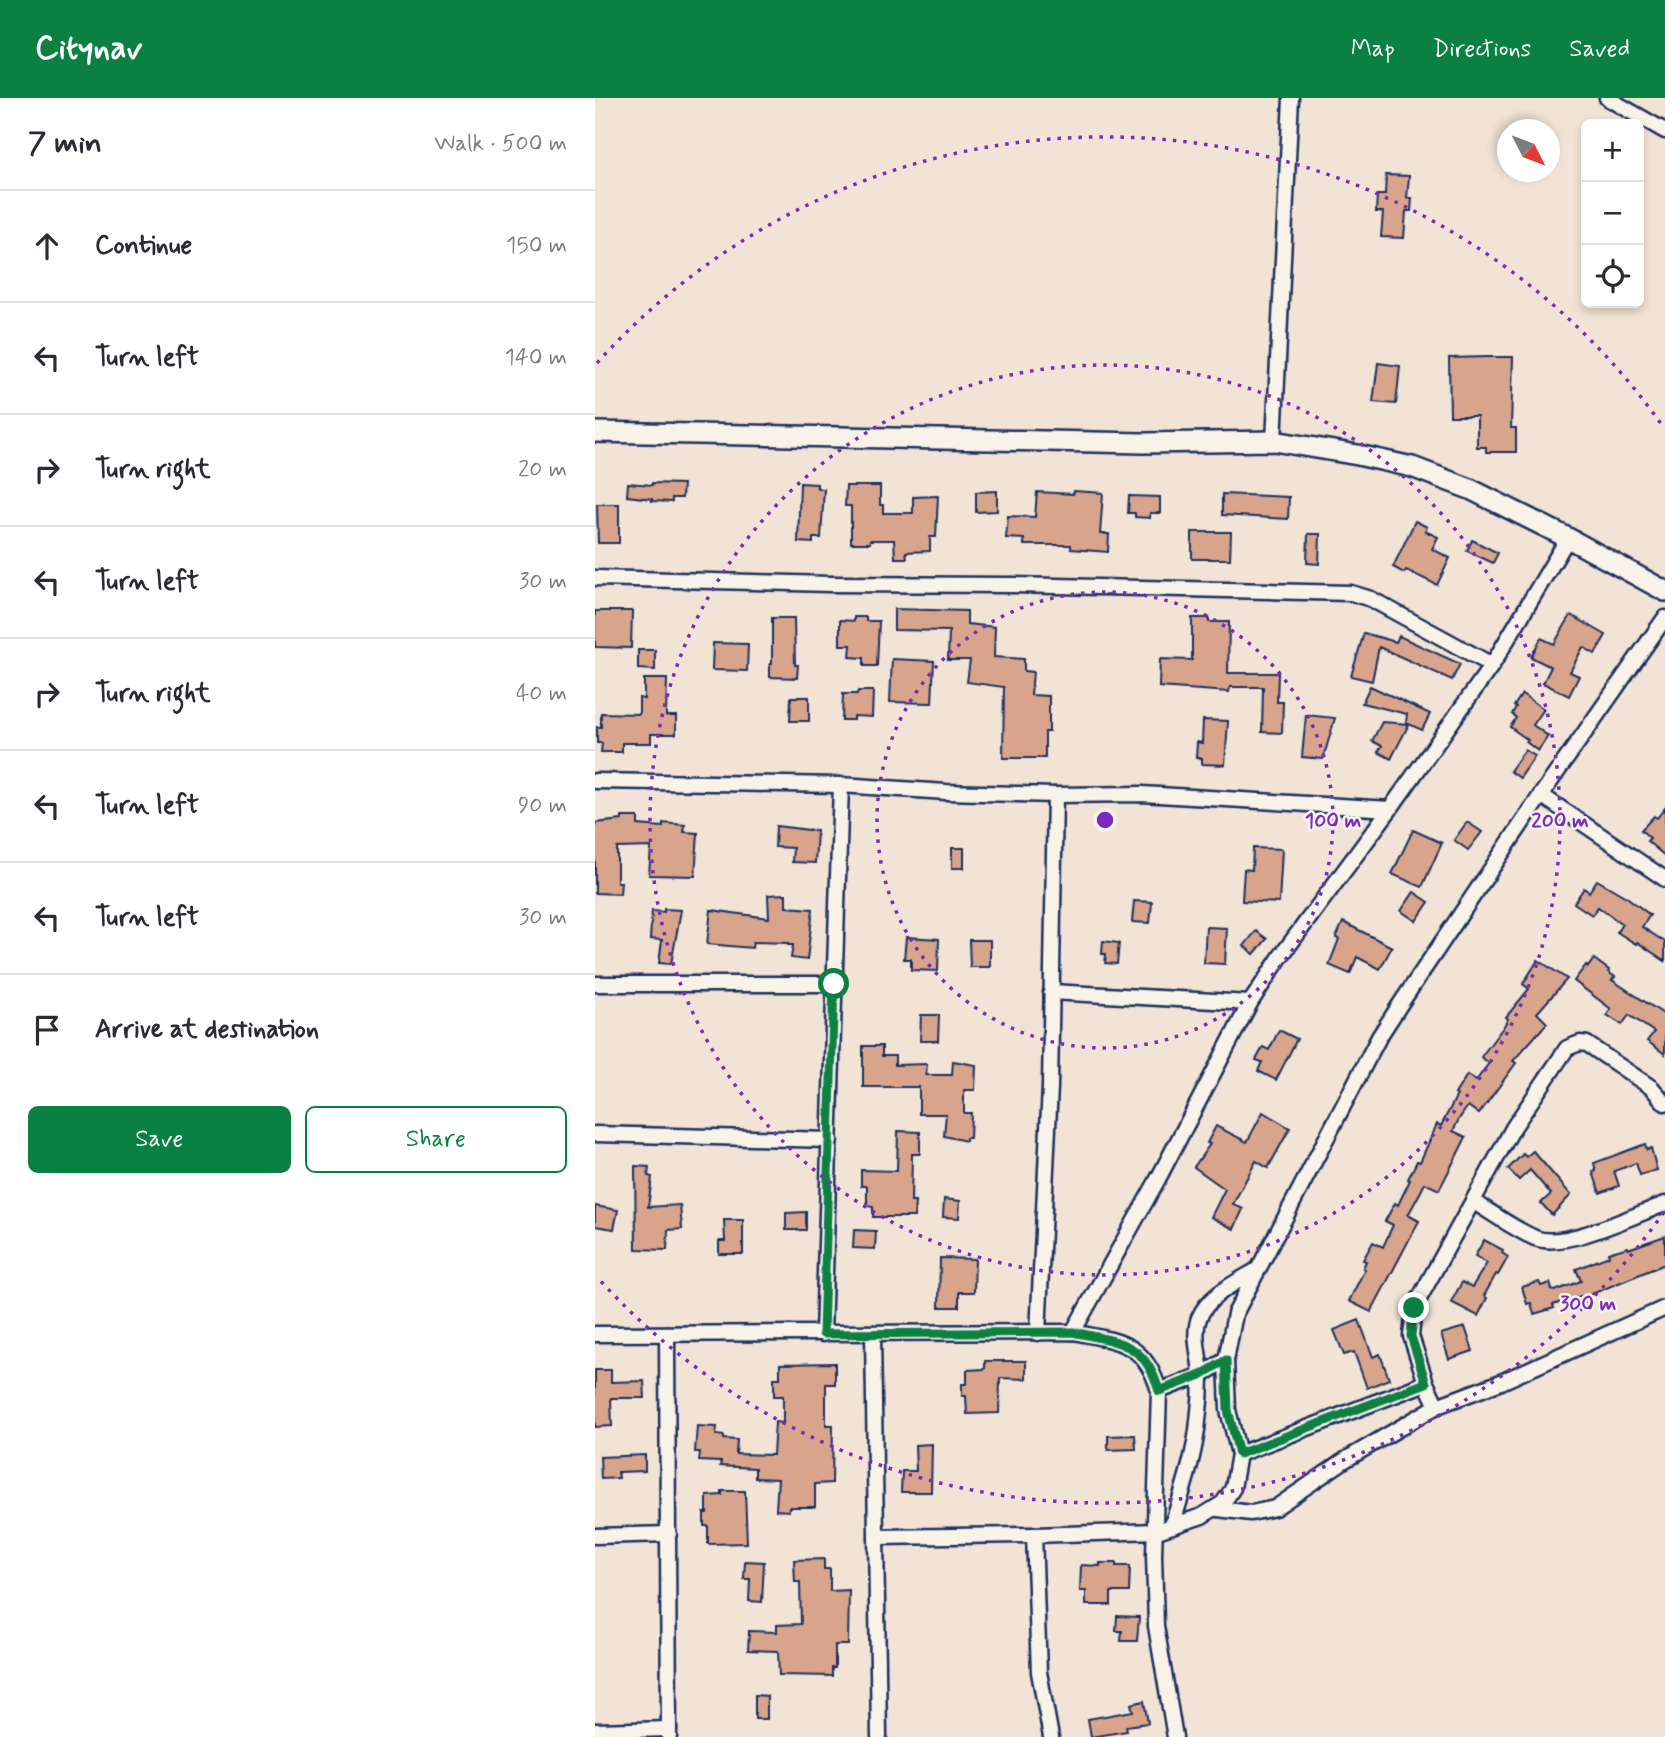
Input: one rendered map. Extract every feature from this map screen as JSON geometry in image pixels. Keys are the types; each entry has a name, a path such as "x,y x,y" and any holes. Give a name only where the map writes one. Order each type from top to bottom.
{"street":[{"path":"1274,441 1291,98"},
{"path":"1607,98 1665,131"},
{"path":"595,432 1144,443 1274,441 1412,467 1470,489 1569,538 1665,591"},
{"path":"1073,1332 1158,1180 1250,1003 1492,665 1569,538"},
{"path":"595,578 830,584 1013,584 1351,593 1371,599 1492,665"},
{"path":"1218,1509 1233,1488 1239,1454 1228,1410 1226,1360 1237,1306 1384,1029 1541,795 1665,618"},
{"path":"595,781 841,785 1055,795 1142,794 1390,809"},
{"path":"823,1334 841,785"},
{"path":"1038,1333 1047,1162 1055,795"},
{"path":"1541,795 1665,879"},
{"path":"595,984 834,984"},
{"path":"1051,992 1250,1003"},
{"path":"1437,1406 1426,1383 1411,1336 1414,1308 1513,1128 1561,1054 1572,1044 1587,1044 1651,1088 1665,1103"},
{"path":"595,1134 830,1140"},
{"path":"1474,1202 1536,1238 1554,1241 1580,1236 1665,1204"},
{"path":"1172,1526 1191,1462 1198,1423 1201,1375 1196,1346 1199,1319 1207,1304 1227,1287 1257,1270"},
{"path":"876,1537 1157,1531 1218,1509 1251,1513 1275,1508 1345,1460 1437,1406 1491,1386 1665,1308"},
{"path":"595,1335 1073,1332 1105,1339 1138,1352 1150,1367 1159,1391 1157,1531 1154,1555 1156,1626 1175,1737"},
{"path":"595,1731 669,1733 667,1334"},
{"path":"873,1335 879,1737"},
{"path":"1159,1391 1201,1375 1226,1360"},
{"path":"1239,1454 1426,1383"},
{"path":"595,1536 669,1534"},
{"path":"1034,1535 1039,1672 1051,1737"}],"building":[{"path":"1386,175 1409,176 1407,198 1412,198 1411,211 1406,211 1404,238 1381,237 1383,212 1376,212 1377,195 1385,195"},
{"path":"1513,357 1511,428 1516,428 1516,452 1486,452 1486,447 1477,447 1477,416 1450,416 1449,358"},
{"path":"1378,363 1400,366 1396,404 1373,402"},
{"path":"628,483 683,484 682,498 672,498 672,502 627,496"},
{"path":"800,483 817,484 817,488 824,489 821,538 813,538 813,543 798,542"},
{"path":"846,486 880,486 883,513 913,513 913,497 938,496 936,537 930,537 930,551 906,552 907,558 895,558 894,540 851,543 851,506 845,506"},
{"path":"997,491 997,511 976,512 976,492"},
{"path":"1074,491 1103,493 1100,534 1109,534 1108,552 1071,549 1071,545 1024,545 1024,539 1006,538 1008,516 1035,517 1037,492 1073,494"},
{"path":"1222,494 1289,497 1288,519 1222,515"},
{"path":"1129,496 1160,497 1160,513 1150,513 1150,518 1135,517 1135,513 1128,513"},
{"path":"597,504 619,504 619,543 598,543"},
{"path":"1415,521 1427,527 1425,531 1438,537 1432,549 1450,558 1437,585 1406,570 1404,573 1393,567"},
{"path":"1192,532 1231,532 1230,559 1192,559"},
{"path":"1308,534 1320,534 1319,564 1307,563"},
{"path":"1472,540 1498,553 1493,563 1467,551"},
{"path":"894,609 967,611 967,624 995,627 994,657 1024,659 1024,671 1033,672 1031,695 1049,696 1049,732 1045,732 1045,758 1003,758 1004,687 967,682 970,660 948,660 949,631 894,630"},
{"path":"595,611 632,611 631,648 595,647"},
{"path":"1571,615 1606,635 1595,654 1583,647 1570,672 1579,676 1569,696 1543,683 1551,667 1531,657 1541,638 1554,644"},
{"path":"854,617 879,621 877,666 864,666 864,658 850,657 851,645 840,645 840,620 854,621"},
{"path":"772,618 794,618 797,678 770,677"},
{"path":"1192,618 1209,618 1209,622 1229,622 1228,673 1278,673 1277,702 1283,702 1282,733 1262,732 1263,687 1230,687 1229,692 1159,687 1160,659 1192,660"},
{"path":"1364,633 1396,642 1399,636 1460,664 1452,680 1379,647 1372,681 1351,676"},
{"path":"713,643 748,644 747,671 712,670"},
{"path":"638,650 655,650 655,670 638,669"},
{"path":"892,659 934,661 932,703 890,702"},
{"path":"644,679 667,679 666,716 676,716 676,734 651,734 651,743 622,743 622,752 601,752 602,743 597,743 597,727 601,727 601,713 639,714 639,698 644,699"},
{"path":"1370,686 1430,714 1422,730 1406,723 1407,714 1362,703"},
{"path":"858,691 873,691 872,717 854,716 854,720 842,720 843,694 857,694"},
{"path":"1522,694 1544,709 1533,725 1548,736 1538,751 1510,727 1516,718 1512,714 1516,707 1514,706"},
{"path":"791,697 809,697 809,721 790,721"},
{"path":"1306,715 1335,718 1323,759 1302,757"},
{"path":"1203,720 1228,721 1225,765 1202,764 1202,758 1196,758 1197,742 1202,743"},
{"path":"1382,722 1409,724 1391,759 1378,752 1382,746 1372,741"},
{"path":"1525,750 1535,756 1520,778 1510,771"},
{"path":"1665,808 1665,856 1647,841 1650,838 1641,830"},
{"path":"622,817 638,817 638,825 685,825 684,832 698,833 695,876 649,875 651,847 617,848 617,882 621,882 620,894 595,893 595,823 622,820"},
{"path":"1467,822 1482,832 1468,850 1454,840"},
{"path":"776,826 817,831 815,863 792,862 793,848 775,847"},
{"path":"1413,830 1442,843 1422,887 1392,874"},
{"path":"952,848 964,848 964,868 952,868"},
{"path":"1253,848 1282,849 1279,903 1242,901 1244,869 1252,870"},
{"path":"1597,880 1650,915 1642,927 1665,942 1665,961 1617,932 1622,924 1598,907 1592,915 1574,903 1584,888 1589,892"},
{"path":"1414,892 1429,902 1416,921 1401,911"},
{"path":"786,894 786,907 813,909 807,960 791,958 793,945 788,943 753,942 752,948 707,944 711,910 769,918 768,895"},
{"path":"1134,901 1152,902 1150,923 1132,922"},
{"path":"664,909 681,910 671,964 659,963 662,940 650,939 652,911 664,912"},
{"path":"1343,922 1392,947 1380,969 1357,957 1350,974 1329,965"},
{"path":"1206,927 1227,928 1225,964 1204,963"},
{"path":"1256,931 1267,939 1254,954 1244,946"},
{"path":"906,937 939,939 938,971 911,970 911,959 904,959"},
{"path":"969,940 990,940 990,967 970,967"},
{"path":"1103,941 1119,943 1117,964 1105,963 1106,954 1102,954"},
{"path":"1594,959 1615,977 1612,980 1665,1015 1665,1054 1647,1041 1654,1032 1629,1015 1622,1025 1607,1015 1611,1009 1574,981"},
{"path":"1538,960 1567,979 1537,1013 1547,1023 1513,1061 1516,1063 1479,1114 1468,1106 1459,1119 1453,1131 1466,1137 1439,1190 1425,1183 1408,1215 1419,1221 1371,1312 1349,1301 1365,1269 1363,1268 1366,1261 1363,1260 1373,1242 1383,1247 1393,1225 1385,1221 1395,1203 1398,1205 1410,1180 1408,1179 1417,1161 1420,1162 1437,1124 1441,1126 1467,1075 1476,1081 1489,1063 1481,1057 1504,1026 1508,1019 1506,1017 1529,989 1523,984"},
{"path":"921,1015 939,1015 938,1041 920,1041"},
{"path":"1279,1030 1297,1039 1276,1080 1258,1071 1262,1062 1256,1060 1263,1047 1269,1050"},
{"path":"863,1046 882,1046 882,1056 895,1056 895,1065 927,1064 926,1075 952,1075 953,1061 976,1065 975,1090 964,1090 964,1113 971,1113 970,1138 966,1138 966,1141 944,1136 946,1114 919,1114 919,1087 863,1087"},
{"path":"1263,1112 1290,1128 1268,1168 1256,1161 1233,1204 1243,1209 1234,1229 1211,1217 1225,1189 1194,1167 1210,1144 1207,1143 1216,1126 1247,1142"},
{"path":"898,1131 920,1132 920,1154 912,1154 911,1202 915,1202 914,1217 873,1217 873,1207 867,1206 867,1186 861,1186 861,1170 897,1171"},
{"path":"1645,1144 1647,1150 1651,1148 1657,1170 1640,1175 1636,1163 1614,1171 1619,1186 1600,1193 1593,1172 1596,1171 1594,1163"},
{"path":"1533,1151 1571,1195 1552,1215 1541,1203 1551,1194 1530,1170 1519,1180 1508,1169 1523,1154 1526,1157"},
{"path":"635,1166 649,1167 648,1176 652,1177 648,1207 680,1205 682,1229 668,1230 667,1250 636,1249"},
{"path":"944,1199 960,1201 959,1218 943,1217"},
{"path":"595,1206 618,1210 614,1229 595,1226"},
{"path":"806,1212 806,1230 786,1230 786,1213"},
{"path":"724,1220 743,1220 743,1254 719,1254 719,1241 725,1241"},
{"path":"854,1230 876,1231 875,1249 853,1248"},
{"path":"1665,1236 1665,1264 1582,1298 1581,1296 1553,1305 1554,1308 1534,1314 1531,1303 1527,1304 1522,1287 1539,1282 1541,1286 1550,1283 1555,1291 1581,1281 1576,1269 1609,1256 1608,1253"},
{"path":"1484,1240 1503,1250 1502,1253 1508,1257 1484,1296 1487,1298 1478,1316 1451,1302 1462,1282 1472,1287 1487,1263 1475,1256"},
{"path":"940,1258 975,1259 974,1292 959,1292 959,1307 939,1307"},
{"path":"1359,1320 1373,1357 1380,1354 1389,1379 1367,1388 1354,1352 1344,1355 1334,1330"},
{"path":"1465,1327 1473,1351 1449,1359 1441,1334"},
{"path":"985,1361 1026,1361 1026,1379 1000,1378 999,1413 967,1414 962,1384 967,1384 967,1370 985,1369"},
{"path":"835,1363 835,1384 826,1384 826,1425 833,1425 832,1483 815,1484 815,1507 776,1510 778,1479 755,1478 755,1468 720,1466 721,1462 699,1461 700,1452 695,1452 697,1426 717,1427 716,1435 737,1440 736,1454 773,1455 775,1422 783,1423 783,1396 774,1396 774,1378 780,1378 780,1364"},
{"path":"595,1370 611,1370 611,1382 644,1381 645,1398 611,1398 612,1426 595,1427"},
{"path":"1135,1435 1136,1449 1108,1450 1108,1436"},
{"path":"932,1444 931,1492 901,1492 902,1471 916,1471 915,1445"},
{"path":"645,1455 645,1471 618,1472 619,1478 601,1479 600,1457"},
{"path":"722,1491 745,1491 747,1543 708,1544 708,1526 704,1526 707,1496 722,1495"},
{"path":"824,1559 824,1569 830,1569 830,1591 849,1590 848,1645 835,1645 835,1668 832,1668 832,1676 779,1675 778,1651 748,1650 749,1631 777,1632 777,1625 801,1624 800,1582 795,1582 794,1560"},
{"path":"745,1561 764,1562 762,1602 749,1601 750,1579 744,1579"},
{"path":"1100,1563 1130,1566 1129,1592 1111,1592 1111,1605 1086,1605 1086,1591 1080,1591 1081,1565 1100,1566"},
{"path":"1117,1616 1139,1617 1137,1641 1121,1641 1122,1631 1116,1631"},
{"path":"755,1695 767,1696 767,1719 755,1719"},
{"path":"1144,1701 1148,1723 1126,1726 1127,1731 1091,1737 1088,1719 1133,1711 1131,1704"}],"route":[{"path":"834,984 823,1334 1073,1332 1133,1348 1150,1367 1159,1391 1201,1375 1226,1360 1228,1410 1239,1454 1426,1383 1411,1336 1414,1308"}]}
